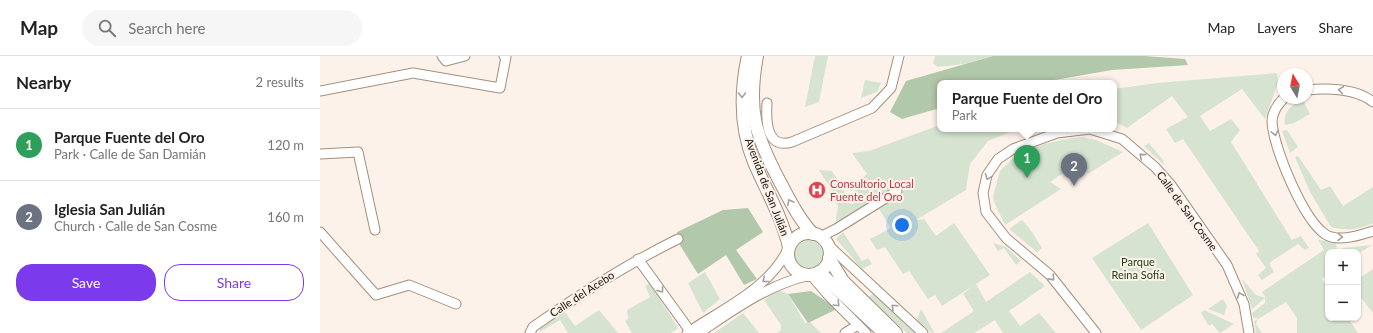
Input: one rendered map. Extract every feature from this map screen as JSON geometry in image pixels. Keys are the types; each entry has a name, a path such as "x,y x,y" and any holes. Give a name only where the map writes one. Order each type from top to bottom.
{"main road":[{"name":"Avenida de San Julián","path":"748,56 742,97 746,138 754,162 783,226 789,248"},
{"name":"Avenida de San Julián","path":"757,56 752,97 758,134 766,156 792,206 802,221 820,238"},
{"path":"829,258 826,265 813,274 801,274 793,268 788,258 789,248 798,236 806,234 820,238 829,258 843,281 896,333"},
{"path":"813,274 884,333"}],"street":[{"path":"442,56 446,61 465,56"},
{"path":"320,91 413,73 500,88 506,57 504,56"},
{"path":"767,103 767,124 772,137 777,142 785,144 792,142 872,108 891,88 898,56"},
{"path":"1313,89 1326,88 1346,91 1373,102"},
{"path":"1278,104 1276,106 1272,121 1278,147 1288,177 1312,220 1326,235 1340,238 1370,234"},
{"name":"Calle de San Cosme","path":"1071,132 1058,134 1013,149 998,159 987,175 983,193 986,212 1006,238 1050,275 1096,333"},
{"name":"Calle de San Cosme","path":"1100,132 1122,139 1155,167 1171,185 1227,265 1244,304 1249,333"},
{"path":"320,154 358,152 375,230"},
{"path":"820,238 897,191"},
{"path":"320,232 376,295 409,285 456,304"},
{"name":"Avenida de San Julián","path":"820,238 923,333"},
{"name":"Calle del Acebo","path":"530,333 533,327 568,302 638,259 678,239"},
{"path":"638,259 688,332 766,280 779,267 789,248"},
{"path":"699,333 761,293 782,282 813,274 828,294 866,333"},
{"path":"846,333 858,325"}],"green space":[{"path":"815,56 828,56 819,102 805,107"},
{"path":"935,56 993,56 964,64 938,67 933,63"},
{"path":"993,56 1144,56 1185,59 1188,65 1112,70 1054,80 937,80 937,109 902,119 890,112 906,81"},
{"path":"1277,73 1277,86 1265,119 1242,89 1200,116 1210,131 1231,119 1240,130 1231,142 1292,240 1301,236 1309,248 1305,250 1298,244 1269,263 1274,272 1262,280 1258,275 1266,268 1256,254 1259,251 1183,139 1175,143 1166,129 1188,117 1172,96 1127,128 1117,123 1117,89 1157,83"},
{"path":"865,80 881,83 877,92 861,98"},
{"path":"1295,104 1305,104 1310,114 1294,123 1285,125 1285,116"},
{"path":"937,126 937,132 1010,132 988,141 970,164 966,190 916,220 924,219 936,236 954,223 990,275 976,284 986,302 1030,272 1045,286 1009,311 1020,326 1039,313 1056,333 1003,333 995,320 974,333 941,333 974,311 963,294 973,286 942,306 935,295 928,299 909,271 903,274 885,247 877,250 870,239 891,228 879,209 846,230 842,224 835,226 838,206 835,201 836,197 819,170 832,171 851,204 860,201 854,189 864,184 861,179 867,174 852,153 869,151"},
{"path":"1287,130 1298,147 1290,153 1282,131"},
{"path":"1082,137 1096,140 1123,152 1088,174 1080,162 1050,182 1061,189 1005,225 994,202 993,196 1000,171 1013,158 1037,146"},
{"path":"1149,143 1163,160 1164,165 1144,146"},
{"path":"1298,156 1321,190 1330,186 1343,206 1373,187 1373,223 1352,229 1331,227 1310,192 1295,157"},
{"path":"748,208 763,232 736,250 757,279 744,285 726,255 698,274 678,242 677,232 723,210"},
{"path":"1022,220 1042,248 1037,252 1009,229"},
{"name":"Parque Reina Sofía","path":"1148,223 1193,295 1141,330 1092,258"},
{"path":"843,232 862,261 868,258 872,264 862,269 836,239"},
{"path":"806,237 812,237 816,238 823,244 826,254 825,261 819,268 812,271 806,271 802,270 795,264 792,257 792,251 793,247 799,240"},
{"path":"1318,240 1336,242 1337,249 1325,249 1325,277 1322,279 1325,283 1325,321 1350,321 1358,333 1297,333 1297,318 1286,302 1258,319 1253,317 1252,313 1265,303 1265,298 1252,309 1242,279 1256,295 1266,298 1262,292 1324,250"},
{"path":"993,243 1006,247 1021,261 1016,265 1004,248 998,251"},
{"path":"1372,245 1361,252 1361,249 1341,249 1343,248"},
{"path":"1373,269 1373,313 1361,298 1361,277"},
{"path":"705,272 720,299 703,313 688,283"},
{"path":"650,283 678,328 671,333 632,333 625,321 628,319 627,310 650,297 645,286"},
{"path":"778,290 788,294 805,323 810,322 821,333 777,333 781,330 781,325 764,300"},
{"path":"811,291 837,309 808,323 788,294"},
{"path":"874,294 915,333 907,333 868,297"},
{"path":"1223,299 1227,306 1224,315 1208,309"},
{"path":"921,309 934,332 932,333 917,320"},
{"path":"599,310 618,333 568,333 560,320 540,332 540,327 565,312 575,326"},
{"path":"1204,310 1234,324 1220,333 1212,324 1209,326 1201,313"},
{"path":"743,313 759,333 714,333"},
{"path":"1258,319 1256,324 1262,333 1256,333 1254,321"}],"place":[{"name":"Parque Fuente del Oro","path":"1027,178"},
{"name":"Iglesia San Julián","path":"1074,186"},
{"name":"Consultorio Local Fuente del Oro","path":"817,190"}]}
